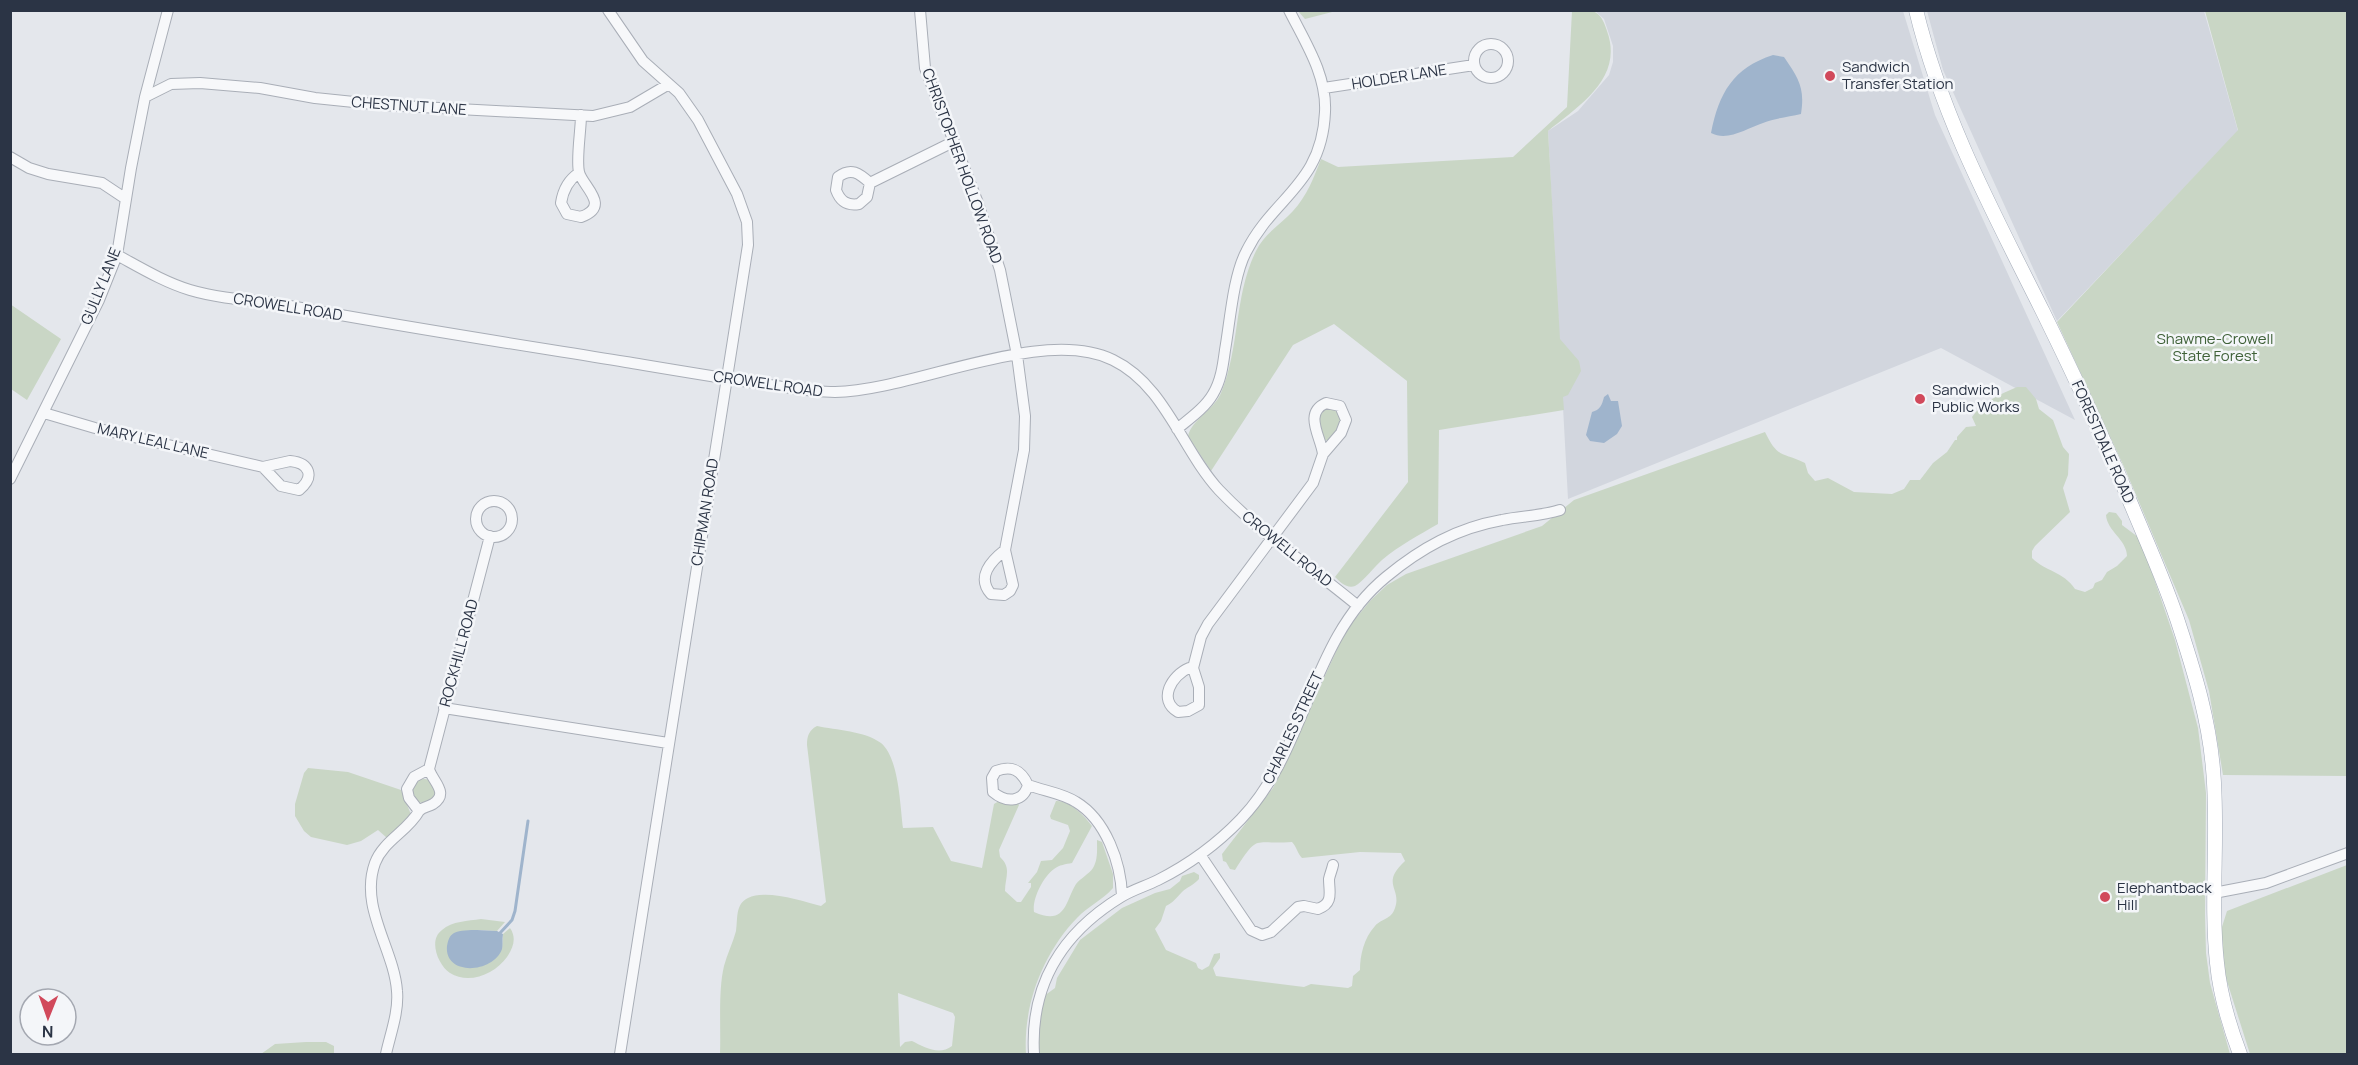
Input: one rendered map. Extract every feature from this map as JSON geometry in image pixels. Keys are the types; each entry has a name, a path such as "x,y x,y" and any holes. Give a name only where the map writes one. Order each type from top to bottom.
{"main road":[{"name":"FORESTDALE ROAD","path":"1916,10 1934,75 1959,138 2117,471 2179,625 2201,697 2212,758 2216,848 2214,936 2221,993 2240,1054"}],"street":[{"name":"GULLY LANE","path":"10,479 99,300 117,255 145,97 168,10"},
{"name":"CHIPMAN ROAD","path":"608,10 643,61 679,93 698,120 738,194 747,222 747,266 726,379 620,1054"},
{"name":"CHRISTOPHER HOLLOW ROAD","path":"920,10 925,68 978,203 1000,270 1017,356 1026,434 1005,550"},
{"path":"1177,429 1208,402 1221,375 1231,313 1245,253 1262,227 1298,187 1315,159 1323,135 1324,88 1311,53 1289,10"},
{"name":"HOLDER LANE","path":"1324,88 1474,65"},
{"name":"CHESTNUT LANE","path":"145,97 171,84 200,83 260,88 315,98 383,105 581,115 603,114 630,107 669,84"},
{"path":"579,173 581,115"},
{"path":"870,183 953,142"},
{"path":"10,157 29,168 48,174 102,183 126,199"},
{"name":"CROWELL ROAD","path":"117,255 153,276 189,290 218,296 274,303 726,379 821,392 882,386 1017,356 1059,349 1080,349 1110,358 1125,366 1145,384 1218,488 1270,538 1358,606"},
{"name":"MARY LEAL LANE","path":"44,413 95,428 263,467"},
{"path":"1193,668 1201,637 1208,624 1313,483 1323,454"},
{"name":"CHARLES STREET","path":"1034,1054 1035,1021 1040,994 1060,951 1079,928 1122,896 1201,856 1221,840 1247,813 1270,782 1340,630 1373,588 1422,549 1457,531 1500,520 1560,510"},
{"name":"ROCKHILL ROAD","path":"429,769 490,536"},
{"path":"444,708 668,743"},
{"path":"386,1054 397,1004 397,992 373,905 371,876 379,853 419,811 434,804 439,796 440,787 429,769 414,777 407,789 409,798 419,811"},
{"path":"1028,785 1075,801 1093,816 1115,858 1122,883 1122,896"},
{"path":"2214,893 2266,883 2348,853"},
{"path":"1201,856 1251,930 1257,935 1270,932 1298,907 1318,909 1327,904 1331,895 1329,880 1333,865"}],"shaded area":[{"path":"1595,11 1903,11 1935,115 2075,420 1941,348 1568,499 1548,131 1578,111 1609,75 1613,62 1613,46 1604,19"},
{"path":"1927,11 2204,11 2238,131 2057,321 1943,70"}],"green space":[{"path":"1298,11 1336,11 1305,19"},
{"path":"1572,11 1591,11 1599,15 1607,31 1611,48 1609,63 1596,89 1548,131 1560,339 1579,361 1581,371 1568,395 1563,397 1564,410 1439,430 1438,524 1389,555 1358,584 1352,587 1346,586 1335,577 1408,482 1407,381 1334,324 1293,345 1211,471 1188,436 1194,424 1221,393 1227,376 1240,303 1249,268 1263,239 1293,211 1302,199 1321,159 1338,167 1513,157 1567,107"},
{"name":"Shawme-Crowell State Forest","path":"2205,11 2347,11 2347,776 2223,775 2209,691 2189,620 2125,469 2057,322 2238,130"},
{"path":"10,304 61,339 27,400 11,389"},
{"path":"2017,387 2026,387 2036,399 2039,409 2053,420 2063,447 2069,454 2068,475 2063,488 2070,512 2035,546 2032,558 2060,575 2075,589 2085,592 2093,588 2095,583 2102,580 2107,572 2127,556 2124,545 2107,521 2106,515 2109,512 2116,513 2122,525 2138,537 2175,640 2198,728 2206,793 2206,953 2210,983 2230,1054 1038,1054 1039,1023 1044,996 1055,988 1057,978 1080,940 1122,908 1155,893 1170,889 1180,881 1182,876 1194,872 1199,875 1199,879 1166,906 1161,921 1155,929 1166,950 1196,963 1202,970 1209,966 1214,954 1220,953 1220,958 1213,968 1216,976 1304,987 1311,984 1348,988 1352,986 1353,976 1360,970 1365,941 1378,923 1389,917 1395,908 1396,895 1393,881 1394,875 1405,861 1401,853 1360,852 1302,858 1292,842 1263,842 1248,850 1235,870 1230,869 1223,861 1222,854 1273,788 1341,641 1352,623 1387,585 1406,574 1542,526 1574,500 1765,432 1777,451 1805,463 1808,473 1815,481 1828,478 1854,492 1892,494 1904,489 1910,480 1920,480 1933,463 1947,452 1966,427 1976,426 1972,417 1981,407"},
{"path":"1337,408 1342,423 1329,441 1325,440 1319,423 1320,410"},
{"path":"817,726 859,733 881,743 892,759 895,770 903,828 933,827 951,861 982,868 994,804 999,801 1017,802 1019,805 999,850 1007,869 1005,891 1017,902 1021,902 1031,887 1031,883 1028,883 1037,872 1041,861 1052,860 1063,848 1070,831 1068,825 1051,819 1056,801 1071,806 1081,813 1092,826 1072,863 1056,868 1046,877 1039,889 1034,912 1053,916 1063,910 1076,884 1095,865 1097,840 1102,842 1113,874 1113,888 1077,918 1054,947 1045,963 1028,1017 1026,1054 720,1054 722,976 736,931 741,904 748,898 764,895 774,895 821,906 826,902 807,745 809,734","holes":["898,993 953,1013 955,1017 952,1046 937,1050 912,1041 905,1042 900,1047"]},
{"path":"308,768 348,772 401,790 410,812 410,818 387,838 378,830 361,841 347,845 311,837 304,831 295,816 295,804 304,773"},
{"path":"424,779 429,780 435,786 435,796 429,802 424,803 419,802 413,796 412,791 413,786 419,780"},
{"path":"2347,865 2347,1054 2250,1054 2225,975 2221,930 2227,911"},
{"path":"481,919 505,922 497,931 477,930 502,949 503,934 510,928 514,939 509,954 496,968 481,976 465,978 450,973 436,952 438,934 450,925"},
{"path":"326,1042 334,1046 334,1054 261,1054 275,1044"}],"water":[{"path":"1773,55 1784,57 1800,84 1801,114 1768,121 1731,135 1711,133 1718,106 1730,84 1748,67"},
{"path":"1608,394 1611,401 1618,401 1622,426 1617,434 1604,443 1590,441 1586,435 1592,412 1599,408"},
{"path":"459,931 497,931 503,934 502,949 497,957 480,967 461,967 453,963 448,956 448,940"}],"waterway":[{"path":"500,933 512,920 515,911 528,821"}],"place":[{"name":"Sandwich Transfer Station","path":"1830,76"},
{"name":"Sandwich Public Works","path":"1920,399"},
{"name":"Elephantback Hill","path":"2105,897"}]}
